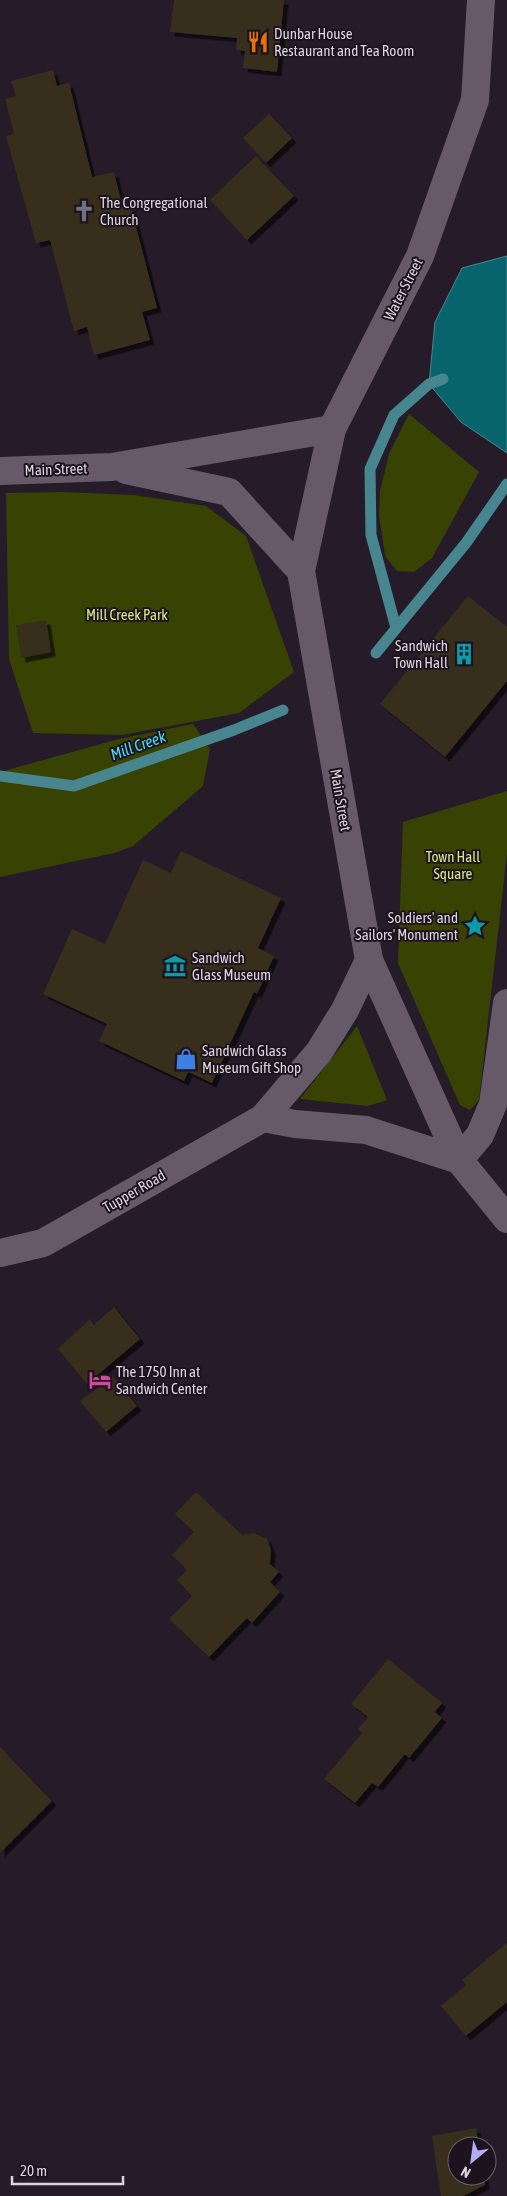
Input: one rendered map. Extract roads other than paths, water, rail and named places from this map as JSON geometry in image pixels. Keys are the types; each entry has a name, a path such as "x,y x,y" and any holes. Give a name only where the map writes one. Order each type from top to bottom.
{"main road":[{"name":"Water Street","path":"301,571 332,429 420,256 475,100 481,0"},
{"name":"Main Street","path":"0,471 112,467 332,429"},
{"name":"Main Street","path":"112,467 229,492 301,571 369,960 459,1160 507,1219"},
{"name":"Tupper Road","path":"0,1253 43,1243 262,1118 319,1052 345,1010 369,960"},
{"path":"262,1118 296,1124 366,1130 459,1160 480,1135 493,1104 507,1003"}],"water":[{"path":"507,256 507,453 461,422 429,384 435,322 462,268"}],"waterway":[{"path":"396,628 371,535 370,469 394,415 429,384 443,379"},
{"path":"376,653 466,543 507,484"},
{"name":"Mill Creek","path":"0,776 74,786 234,730 283,710"}],"place":[{"name":"Dunbar House Restaurant and Tea Room","path":"258,42"},
{"name":"The Congregational Church","path":"84,211"},
{"name":"Sandwich Town Hall","path":"464,654"},
{"name":"Soldiers' and Sailors' Monument","path":"475,926"},
{"name":"Sandwich Glass Museum","path":"175,966"},
{"name":"Sandwich Glass Museum Gift Shop","path":"186,1059"},
{"name":"The 1750 Inn at Sandwich Center","path":"100,1380"}],"park label":[{"name":"Mill Creek Park","path":"127,614"},
{"name":"Town Hall Square","path":"453,864"}]}
